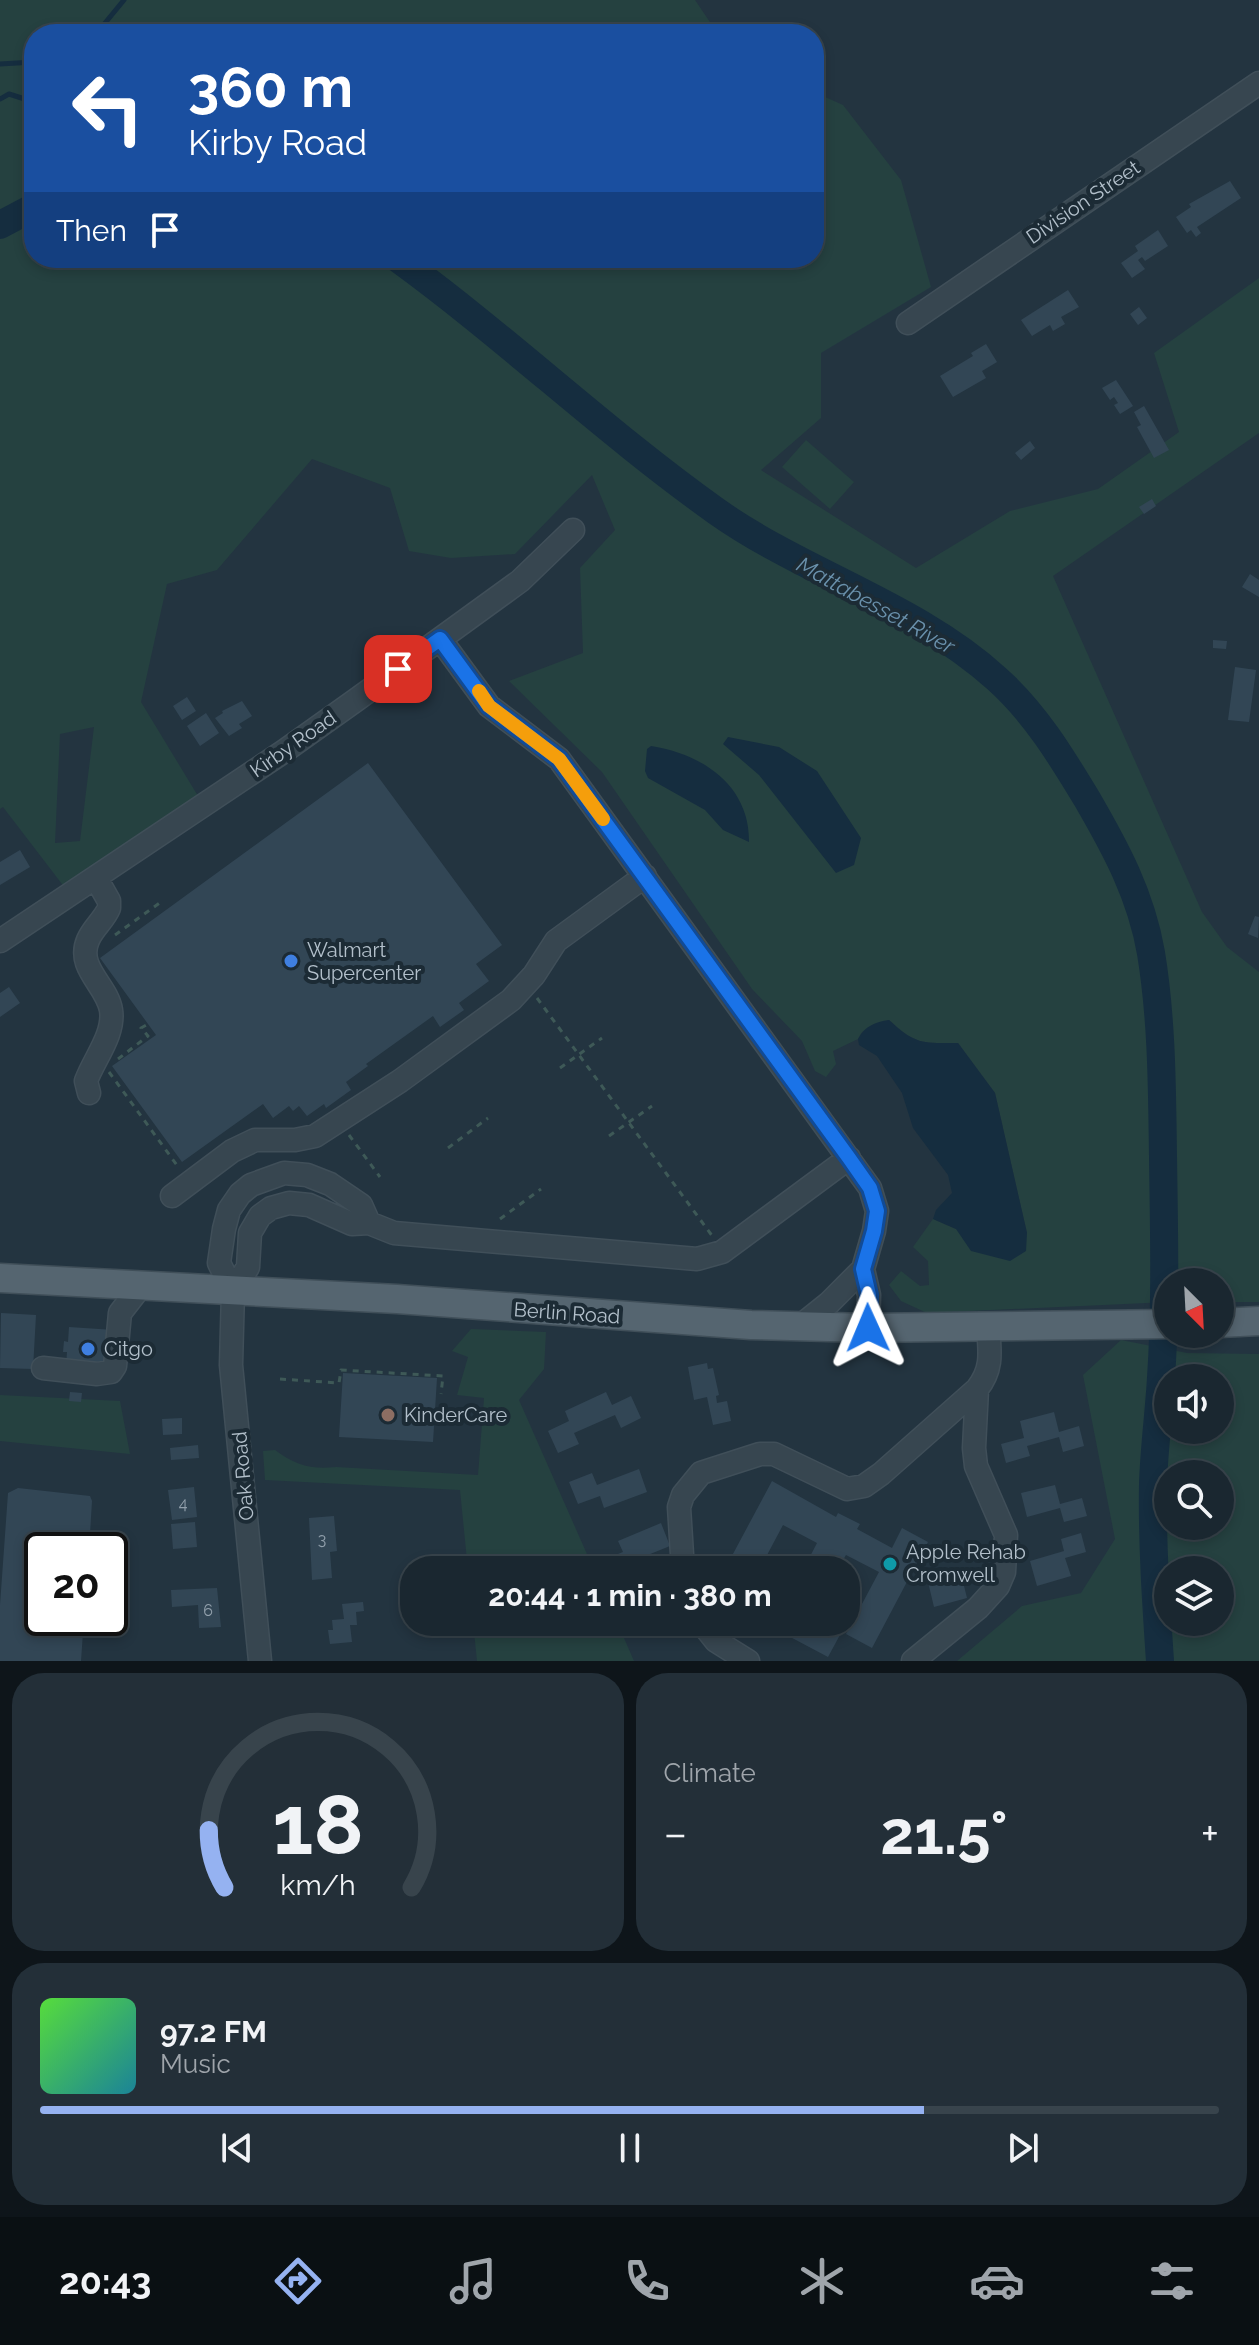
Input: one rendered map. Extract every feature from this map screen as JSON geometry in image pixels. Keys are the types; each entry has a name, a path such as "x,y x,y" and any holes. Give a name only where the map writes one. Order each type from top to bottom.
{"main road":[{"name":"Berlin Road","path":"0,1278 397,1299 799,1327 1154,1324"},
{"path":"1234,1322 1259,1321"}],"street":[{"name":"Division Street","path":"908,323 1259,83"},
{"name":"Kirby Road","path":"0,941 283,752 520,581 573,530"},
{"path":"440,639 489,706 559,759 870,1188 877,1211 863,1269 799,1327"},
{"path":"172,1196 232,1151 255,1140 295,1140 315,1136 400,1081 511,1000 534,975 556,941 645,876"},
{"path":"89,1093 86,1081 108,1031 111,1009 85,956 89,938 109,908 109,901 96,878"},
{"path":"233,1291 248,1267 250,1233 260,1216 271,1208 289,1203 309,1205 352,1224 369,1223 394,1233 697,1259 722,1252 849,1158"},
{"path":"233,1291 219,1263 224,1229 229,1210 251,1185 284,1173 307,1175 330,1184 361,1205 369,1223"},
{"path":"863,1269 869,1295 868,1328"},
{"path":"43,1368 97,1374 111,1372 115,1366 120,1313 141,1286"},
{"name":"Oak Road","path":"233,1291 231,1365 260,1661"},
{"path":"682,1556 679,1507 683,1495 701,1473 760,1454 774,1454 847,1489 864,1486 987,1377 991,1361 988,1328"},
{"path":"913,1661 978,1608 998,1586 1004,1572 1006,1535 976,1466 977,1389"},
{"path":"712,1636 748,1661"}],"path":[{"path":"89,938 107,941 161,902"},
{"path":"533,992 715,1240"},
{"path":"116,1060 148,1036 141,1028 148,1024"},
{"path":"560,1068 602,1038"},
{"path":"106,1067 179,1168"},
{"path":"609,1136 652,1106"},
{"path":"448,1148 488,1118"},
{"path":"346,1130 380,1177"},
{"path":"500,1219 541,1189"},
{"path":"280,1379 339,1383 341,1370 443,1376 441,1394"}],"green space":[{"path":"0,0 695,0 711,24 24,24 24,268 824,268 824,96 843,105 901,180 931,287 821,353 821,418 761,470 916,568 1010,511 1098,489 1179,432 1154,353 1259,278 1259,433 1053,576 1202,912 1227,947 1259,972 1259,1302 1234,1302 1234,1268 1154,1268 1154,1303 927,1313 901,1301 889,1285 901,1271 920,1286 929,1285 928,1261 913,1247 933,1219 956,1229 1027,1233 995,1093 958,1043 920,1041 889,1020 862,1032 858,1039 833,1051 836,1064 826,1077 815,1071 802,1041 752,989 602,772 509,681 583,653 580,568 615,530 592,475 515,554 451,558 409,551 390,488 312,459 217,570 167,584 141,702 198,796 65,888 3,807 0,809","holes":["94,727 80,841 55,843 60,734"]},
{"path":"806,440 854,482 830,509 782,467"},
{"path":"471,1329 546,1332 544,1369 519,1400 588,1556 467,1556 460,1490 265,1480 263,1451 275,1450 297,1463 319,1468 478,1475 484,1398 457,1395 468,1357 452,1351"},
{"path":"1121,1340 1187,1353 1259,1354 1259,1661 957,1661 1022,1606 1081,1593 1115,1539 1083,1375"},
{"path":"0,1395 120,1401 130,1454 0,1441"},
{"path":"474,1636 623,1636 634,1661 477,1661"}],"water":[{"path":"728,737 779,747 817,771 861,838 854,865 836,873 759,775 723,744"},
{"path":"651,746 688,756 720,776 741,804 749,842 723,830 705,810 648,778 645,771 647,749"},
{"path":"889,1020 920,1041 958,1043 995,1093 1027,1233 1026,1251 1010,1261 971,1251 956,1229 933,1219 936,1210 952,1193 948,1175 913,1128 902,1093 877,1056 859,1045 858,1039 867,1028"}],"building":[{"path":"1230,181 1241,198 1197,227 1201,233 1196,237 1191,230 1187,233 1176,217 1191,207 1189,204"},
{"path":"1158,230 1168,246 1145,261 1142,257 1138,260 1145,269 1132,278 1121,263 1138,251 1135,246"},
{"path":"1068,290 1079,307 1061,317 1065,324 1053,331 1050,325 1032,336 1021,320"},
{"path":"1139,307 1147,318 1138,325 1130,314"},
{"path":"986,344 997,362 982,371 986,378 953,397 940,376 973,356 971,353"},
{"path":"1116,380 1133,406 1120,414 1114,405 1118,403 1114,397 1110,400 1102,388"},
{"path":"1144,406 1169,450 1154,458 1137,427 1141,425 1134,412"},
{"path":"1030,441 1035,448 1021,460 1015,453"},
{"path":"1152,499 1156,506 1144,514 1139,507"},
{"path":"1250,574 1259,580 1259,597 1242,587"},
{"path":"1213,640 1227,641 1226,649 1213,648"},
{"path":"1235,667 1256,670 1249,722 1228,720"},
{"path":"187,697 196,711 182,720 173,706"},
{"path":"242,701 252,716 239,724 242,728 229,736 215,718"},
{"path":"206,713 219,733 200,746 187,726"},
{"name":"Walmart Supercenter","path":"368,763 502,945 476,964 489,981 459,1003 464,1010 440,1027 433,1016 366,1064 368,1066 346,1082 351,1090 326,1108 324,1104 307,1116 299,1106 293,1111 289,1106 273,1118 263,1104 182,1162 112,1066 156,1035 100,958"},
{"path":"20,850 30,867 0,885 0,862"},
{"path":"1255,916 1259,917 1258,938 1248,934"},
{"path":"9,987 20,1003 0,1017 0,993"},
{"path":"1,1313 36,1315 33,1369 0,1368"},
{"name":"Citgo","path":"69,1327 114,1330 105,1364 66,1366 67,1352 63,1352 64,1341 68,1342"},
{"path":"707,1363 708,1369 713,1368 719,1395 716,1396 717,1403 727,1401 731,1421 713,1425 707,1397 694,1400 688,1367"},
{"name":"KinderCare","path":"343,1373 437,1378 433,1442 339,1437"},
{"path":"70,1392 82,1393 81,1402 69,1401"},
{"path":"606,1392 612,1405 631,1396 641,1418 621,1428 615,1415 574,1433 579,1444 558,1453 548,1431 569,1421 565,1411"},
{"path":"1054,1412 1059,1432 1079,1426 1084,1446 1063,1452 1059,1437 1027,1446 1030,1456 1006,1463 1001,1444 1024,1438 1020,1421"},
{"path":"182,1418 182,1434 163,1435 162,1419"},
{"path":"198,1445 199,1458 171,1460 170,1448"},
{"path":"639,1469 647,1492 604,1508 600,1496 578,1504 569,1482 592,1473 597,1485"},
{"name":"Apple Rehab Cromwell","path":"772,1481 836,1517 838,1513 860,1524 857,1529 892,1548 902,1528 928,1542 872,1648 850,1636 860,1636 860,1608 879,1572 860,1562 860,1556 810,1556 817,1543 783,1525 766,1556 732,1556"},
{"path":"1055,1485 1060,1504 1082,1498 1087,1516 1064,1522 1060,1508 1027,1517 1021,1493"},
{"path":"194,1487 197,1517 172,1520 168,1490"},
{"path":"18,1488 90,1496 90,1532 24,1532 24,1636 83,1636 81,1661 0,1661 0,1605 8,1493"},
{"path":"334,1516 337,1551 330,1552 332,1578 312,1580 309,1518"},
{"path":"195,1522 197,1547 173,1549 171,1524"},
{"path":"661,1523 670,1546 645,1556 613,1556 623,1552 618,1541"},
{"path":"1081,1533 1086,1552 1065,1558 1071,1576 1037,1586 1030,1561 1064,1551 1061,1539"},
{"path":"961,1574 967,1598 934,1607 928,1582"},
{"path":"217,1588 221,1627 199,1628 198,1605 172,1607 171,1590"},
{"path":"363,1602 364,1611 356,1612 357,1625 350,1625 352,1642 330,1644 328,1630 333,1630 332,1620 344,1619 342,1604"},
{"path":"788,1636 839,1636 828,1657"}],"waterway":[{"path":"104,24 124,0"},
{"path":"0,64 24,63"},
{"path":"0,99 9,94 24,99"},
{"name":"Mattabesset River","path":"0,225 24,212"},
{"name":"Mattabesset River","path":"410,268 716,511 786,553 931,630 997,679 1046,736 1108,836 1134,892 1147,932 1159,1029 1164,1295 1153,1506 1160,1661"}],"slow traffic":[{"path":"479,691 489,706 559,759 603,819"}],"place":[{"name":"Walmart Supercenter","path":"291,961"},
{"name":"Citgo","path":"88,1349"},
{"name":"KinderCare","path":"388,1415"},
{"name":"Apple Rehab Cromwell","path":"890,1564"}],"route":[{"path":"398,669 440,639 489,706 559,759 849,1158 870,1188 877,1211 863,1269 869,1295 868,1328"}]}
